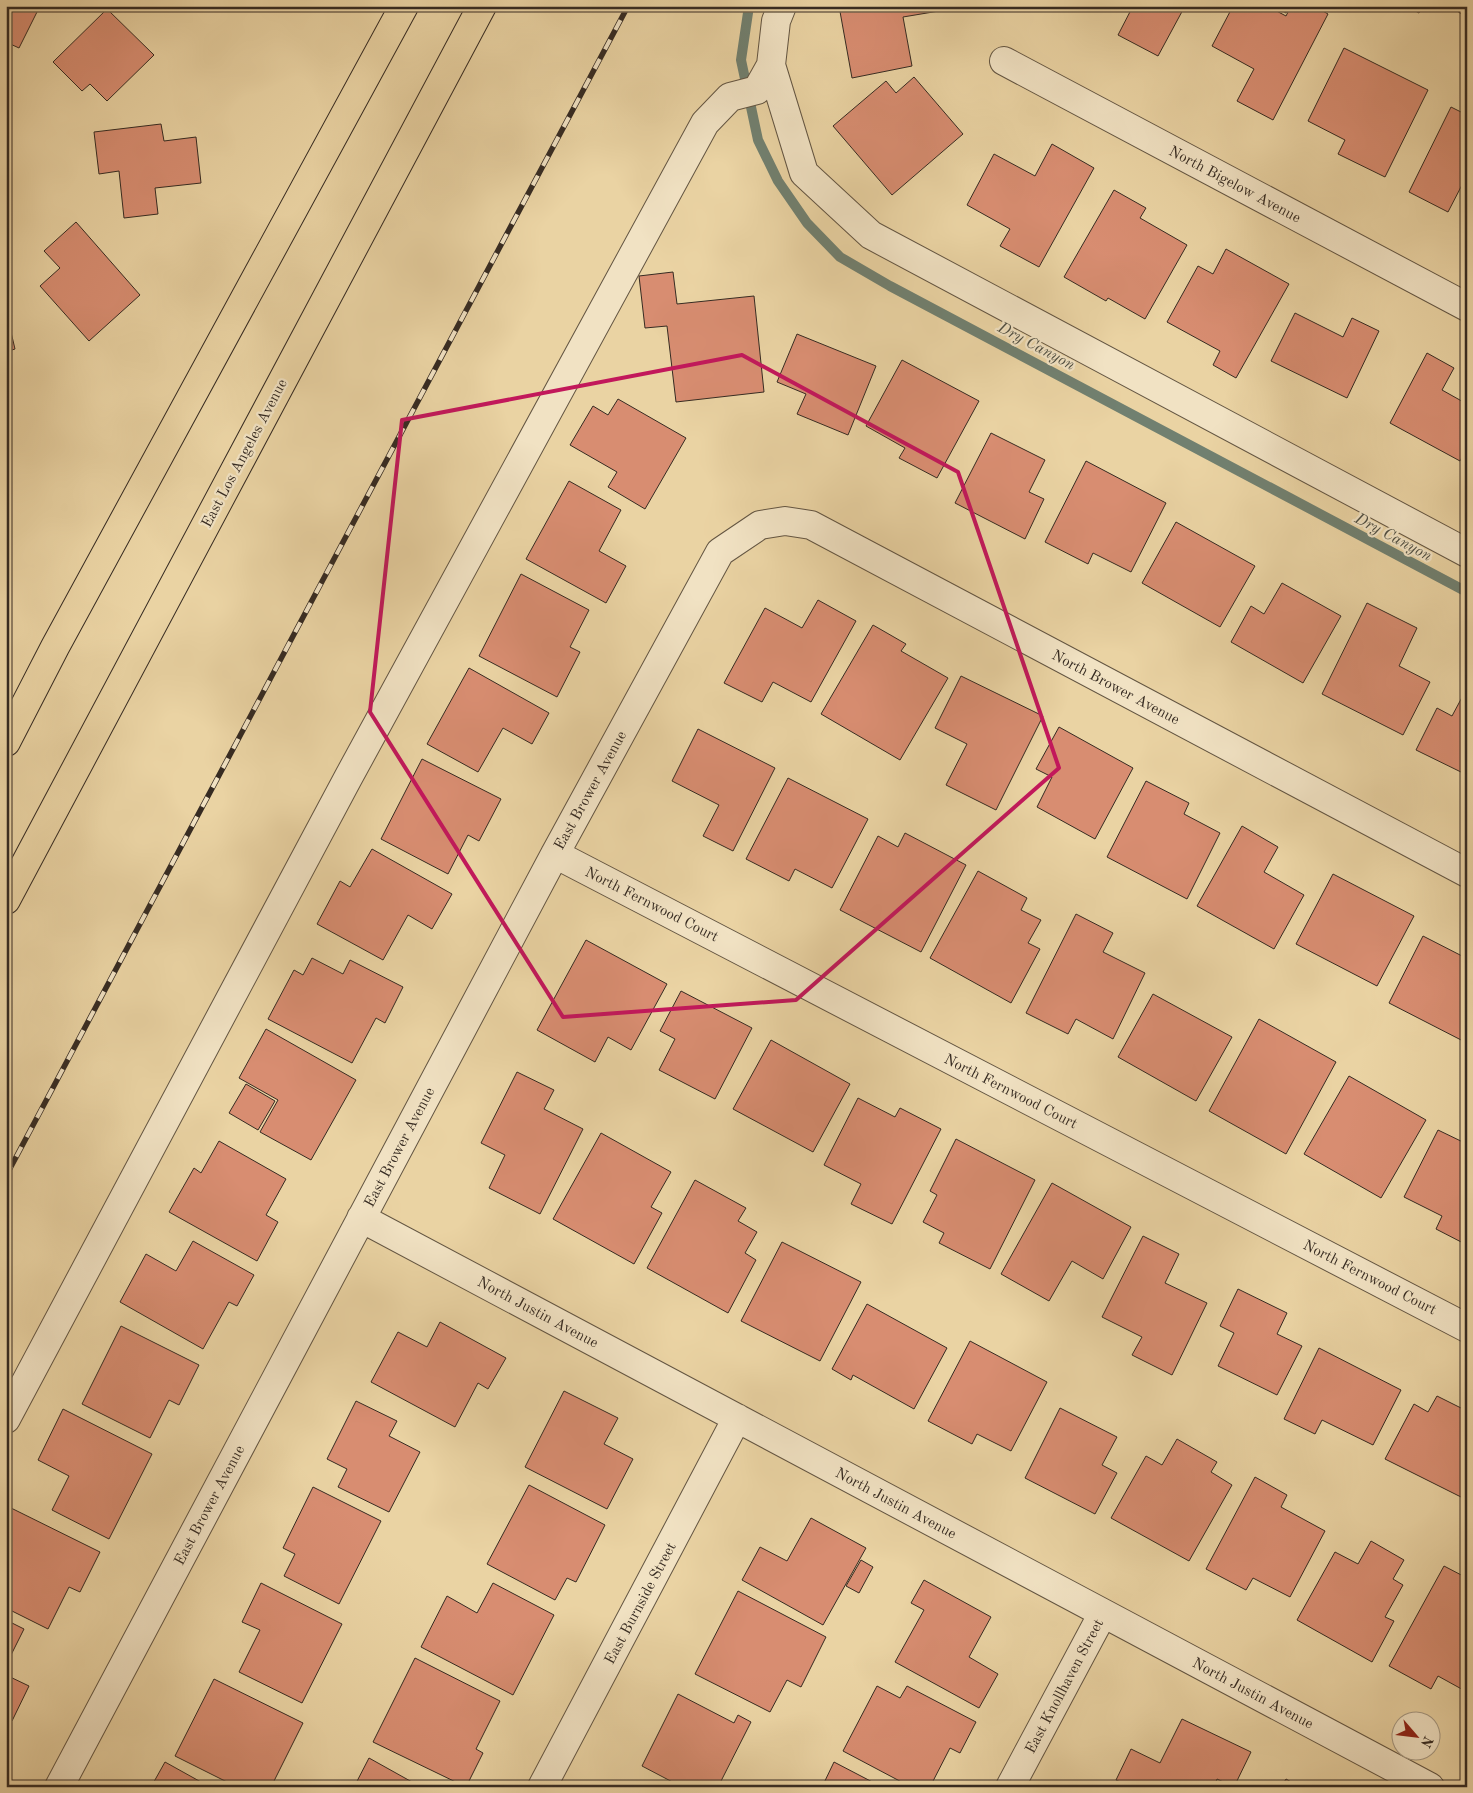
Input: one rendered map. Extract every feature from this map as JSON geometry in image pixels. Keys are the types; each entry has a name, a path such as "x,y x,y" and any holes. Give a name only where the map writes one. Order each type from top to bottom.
{"main road":[{"path":"6,742 55,647 404,6"},
{"name":"East Los Angeles Avenue","path":"6,900 482,6"}],"street":[{"path":"782,6 776,21 771,66 804,173 871,235 1467,553"},
{"name":"North Bigelow Avenue","path":"1004,60 1467,307"},
{"path":"6,1419 348,778 704,123 730,96 757,90 771,66"},
{"name":"North Brower Avenue","path":"760,526 785,521 811,525 1467,873"},
{"name":"East Brower Avenue","path":"59,1787 555,854 720,552 760,526"},
{"name":"North Fernwood Court","path":"555,854 1467,1328"},
{"name":"North Justin Avenue","path":"361,1218 1430,1787"},
{"name":"East Burnside Street","path":"542,1787 738,1418"},
{"name":"East Knollhaven Street","path":"1010,1787 1103,1613"}],"highlighted area":[{"path":"742,355 958,472 1059,768 796,1000 563,1017 370,712 402,420"}],"building":[{"path":"6,6 40,6 19,48 6,42"},
{"path":"839,6 939,6 939,11 903,17 912,66 852,78"},
{"path":"1133,6 1185,6 1158,56 1118,35"},
{"path":"1233,6 1267,6 1286,16 1291,6 1314,6 1328,14 1273,120 1237,101 1254,69 1212,46"},
{"path":"1273,6 1289,6 1286,13"},
{"path":"1406,6 1423,6 1419,13"},
{"path":"1448,6 1467,6 1467,17"},
{"path":"107,9 154,55 107,101 90,84 82,91 53,62"},
{"path":"1344,48 1428,90 1385,177 1338,154 1345,140 1308,121"},
{"path":"914,77 963,134 892,195 833,126 886,81 896,93"},
{"path":"1451,107 1467,115 1467,185 1463,183 1448,212 1409,192"},
{"path":"161,124 164,141 196,137 201,183 155,188 158,214 124,218 119,171 99,174 94,132"},
{"path":"1052,144 1094,168 1039,267 1000,246 1010,229 967,205 994,154 1035,176"},
{"path":"1114,190 1146,208 1140,218 1187,245 1145,319 1108,298 1106,301 1064,277"},
{"path":"76,222 140,295 89,341 40,286 60,268 44,251"},
{"path":"1226,249 1289,284 1236,378 1213,365 1220,351 1167,322 1198,266 1213,274"},
{"path":"673,272 677,304 754,296 764,392 676,402 667,326 645,328 639,276"},
{"path":"6,311 15,349 6,352"},
{"path":"1295,313 1343,337 1352,318 1379,331 1347,398 1271,361"},
{"path":"797,334 876,366 848,435 797,414 806,394 777,382"},
{"path":"1427,353 1454,368 1442,390 1467,404 1467,448 1460,461 1390,423"},
{"path":"902,360 979,401 937,478 899,458 905,448 866,426"},
{"path":"618,399 686,438 645,509 608,487 617,472 570,445 593,406 608,415"},
{"path":"991,433 1045,460 1029,492 1044,499 1025,539 955,503"},
{"path":"1086,461 1166,503 1131,572 1093,553 1088,564 1045,542"},
{"path":"569,481 621,510 599,551 626,566 606,603 526,559"},
{"path":"1176,522 1255,566 1220,627 1142,583"},
{"path":"521,574 589,610 570,647 580,652 557,697 479,656"},
{"path":"1282,583 1341,616 1303,683 1231,642 1251,606 1264,614"},
{"path":"818,600 856,621 811,702 773,682 762,702 724,683 765,608 802,628"},
{"path":"1367,603 1417,628 1399,666 1430,682 1403,735 1322,694"},
{"path":"873,625 906,644 901,651 948,678 900,760 821,714"},
{"path":"469,668 549,713 532,744 503,728 478,772 427,744"},
{"path":"961,676 1043,716 996,810 946,785 967,744 935,728"},
{"path":"1467,688 1467,765 1463,773 1416,750 1437,708 1452,716"},
{"path":"1059,727 1133,768 1095,839 1037,807 1052,777 1036,769"},
{"path":"698,729 775,768 733,851 703,836 719,805 672,781"},
{"path":"422,759 501,799 479,841 468,835 448,874 381,839"},
{"path":"788,778 868,819 832,888 795,869 789,881 746,859"},
{"path":"1146,781 1189,803 1184,814 1220,833 1187,899 1107,857"},
{"path":"1242,826 1278,847 1264,872 1304,895 1274,949 1197,906"},
{"path":"905,833 966,865 921,952 840,910 878,836 898,847"},
{"path":"372,849 452,894 432,929 408,915 383,960 317,924 340,881 350,887"},
{"path":"978,871 1027,898 1021,910 1041,920 1028,943 1040,949 1011,1003 930,958"},
{"path":"1333,874 1414,916 1377,986 1296,944"},
{"path":"1076,914 1113,933 1103,952 1145,973 1113,1039 1076,1019 1068,1034 1026,1013"},
{"path":"1423,936 1464,957 1467,952 1467,1040 1465,1042 1389,1003"},
{"path":"586,940 667,984 631,1050 608,1037 595,1062 537,1030"},
{"path":"312,958 343,974 350,960 403,987 385,1023 376,1018 352,1063 268,1019 294,970 303,975"},
{"path":"681,991 752,1028 715,1099 659,1070 675,1039 660,1031"},
{"path":"1153,994 1232,1037 1196,1101 1118,1057"},
{"path":"1259,1019 1336,1062 1286,1154 1209,1111"},
{"path":"266,1029 356,1080 311,1160 260,1132 278,1100 239,1078"},
{"path":"771,1040 850,1084 813,1152 733,1109"},
{"path":"517,1072 554,1090 544,1109 583,1129 540,1214 489,1188 505,1155 481,1143"},
{"path":"1349,1076 1426,1120 1381,1198 1304,1154"},
{"path":"246,1084 275,1101 258,1130 229,1113"},
{"path":"858,1098 895,1117 900,1108 941,1129 892,1224 851,1204 861,1184 824,1165"},
{"path":"1438,1130 1467,1144 1467,1245 1436,1229 1442,1216 1404,1197"},
{"path":"601,1133 671,1172 651,1207 662,1213 634,1264 553,1219"},
{"path":"956,1139 1035,1180 990,1269 939,1243 944,1233 923,1222 937,1195 930,1191"},
{"path":"219,1141 286,1179 266,1215 278,1222 257,1261 169,1212 194,1168 201,1173"},
{"path":"695,1180 746,1208 738,1221 757,1232 745,1253 756,1260 728,1313 647,1268"},
{"path":"1052,1183 1131,1227 1103,1279 1072,1261 1049,1301 1001,1274"},
{"path":"1143,1236 1179,1254 1165,1283 1207,1303 1172,1375 1132,1355 1142,1337 1102,1317"},
{"path":"193,1241 254,1275 237,1306 229,1302 203,1349 120,1302 146,1254 176,1271"},
{"path":"782,1242 861,1282 820,1361 741,1321"},
{"path":"1238,1289 1287,1313 1277,1334 1302,1346 1277,1395 1218,1366 1234,1333 1220,1326"},
{"path":"867,1304 947,1348 914,1409 853,1375 851,1380 832,1369"},
{"path":"440,1322 506,1358 488,1389 478,1383 455,1427 371,1382 398,1332 427,1347"},
{"path":"121,1326 199,1365 179,1405 169,1400 150,1438 82,1404"},
{"path":"970,1341 1047,1382 1011,1451 977,1434 972,1444 928,1421"},
{"path":"1319,1348 1401,1390 1373,1445 1322,1420 1315,1434 1284,1419"},
{"path":"564,1391 618,1418 604,1444 633,1459 607,1509 525,1467"},
{"path":"1437,1396 1467,1411 1467,1496 1465,1499 1385,1459 1414,1404 1428,1412"},
{"path":"356,1401 397,1421 389,1436 420,1452 389,1512 338,1487 347,1469 327,1459"},
{"path":"1060,1408 1117,1437 1102,1465 1117,1473 1095,1514 1025,1478"},
{"path":"63,1409 152,1454 109,1539 52,1510 69,1476 38,1460"},
{"path":"1177,1439 1217,1462 1211,1472 1232,1485 1189,1561 1111,1518 1146,1456 1162,1465"},
{"path":"1255,1477 1287,1495 1281,1507 1325,1531 1290,1597 1253,1578 1246,1590 1206,1569"},
{"path":"529,1485 605,1525 576,1582 567,1578 555,1600 487,1564"},
{"path":"313,1487 381,1521 339,1604 284,1576 295,1554 283,1548"},
{"path":"9,1507 100,1552 80,1592 69,1587 48,1629 6,1608 6,1513"},
{"path":"811,1518 866,1548 823,1625 742,1580 760,1547 787,1561"},
{"path":"1371,1541 1404,1560 1393,1579 1403,1585 1385,1617 1394,1621 1372,1662 1297,1620 1335,1552 1358,1564"},
{"path":"861,1560 873,1567 859,1593 846,1586"},
{"path":"1444,1566 1467,1578 1467,1692 1438,1676 1431,1689 1389,1666"},
{"path":"924,1580 991,1617 969,1657 998,1674 979,1708 895,1662 924,1610 911,1603"},
{"path":"261,1583 342,1624 302,1703 239,1672 260,1630 242,1622"},
{"path":"493,1583 554,1615 513,1695 421,1647 447,1596 477,1613"},
{"path":"738,1591 826,1637 801,1687 787,1680 770,1712 695,1674"},
{"path":"6,1620 24,1629 6,1665"},
{"path":"415,1658 500,1701 476,1749 483,1753 466,1787 373,1742"},
{"path":"6,1675 29,1686 12,1721 6,1718"},
{"path":"214,1679 303,1723 271,1787 237,1787 175,1756"},
{"path":"877,1686 900,1698 907,1686 976,1722 960,1753 950,1748 930,1787 911,1787 843,1751"},
{"path":"678,1694 734,1723 738,1715 751,1722 718,1787 682,1787 642,1766"},
{"path":"1182,1719 1251,1752 1234,1787 1217,1779 1214,1787 1131,1787 1116,1780 1131,1749 1160,1763"},
{"path":"369,1758 421,1787 354,1787"},
{"path":"165,1762 210,1787 151,1787"},
{"path":"834,1762 882,1787 822,1787"},
{"path":"1286,1779 1300,1787 1281,1787"}],"waterway":[{"name":"Dry Canyon","path":"749,6 741,60 758,140 778,181 807,223 840,257 890,286 1467,592"}],"railway":[{"path":"6,1176 628,6"}]}
